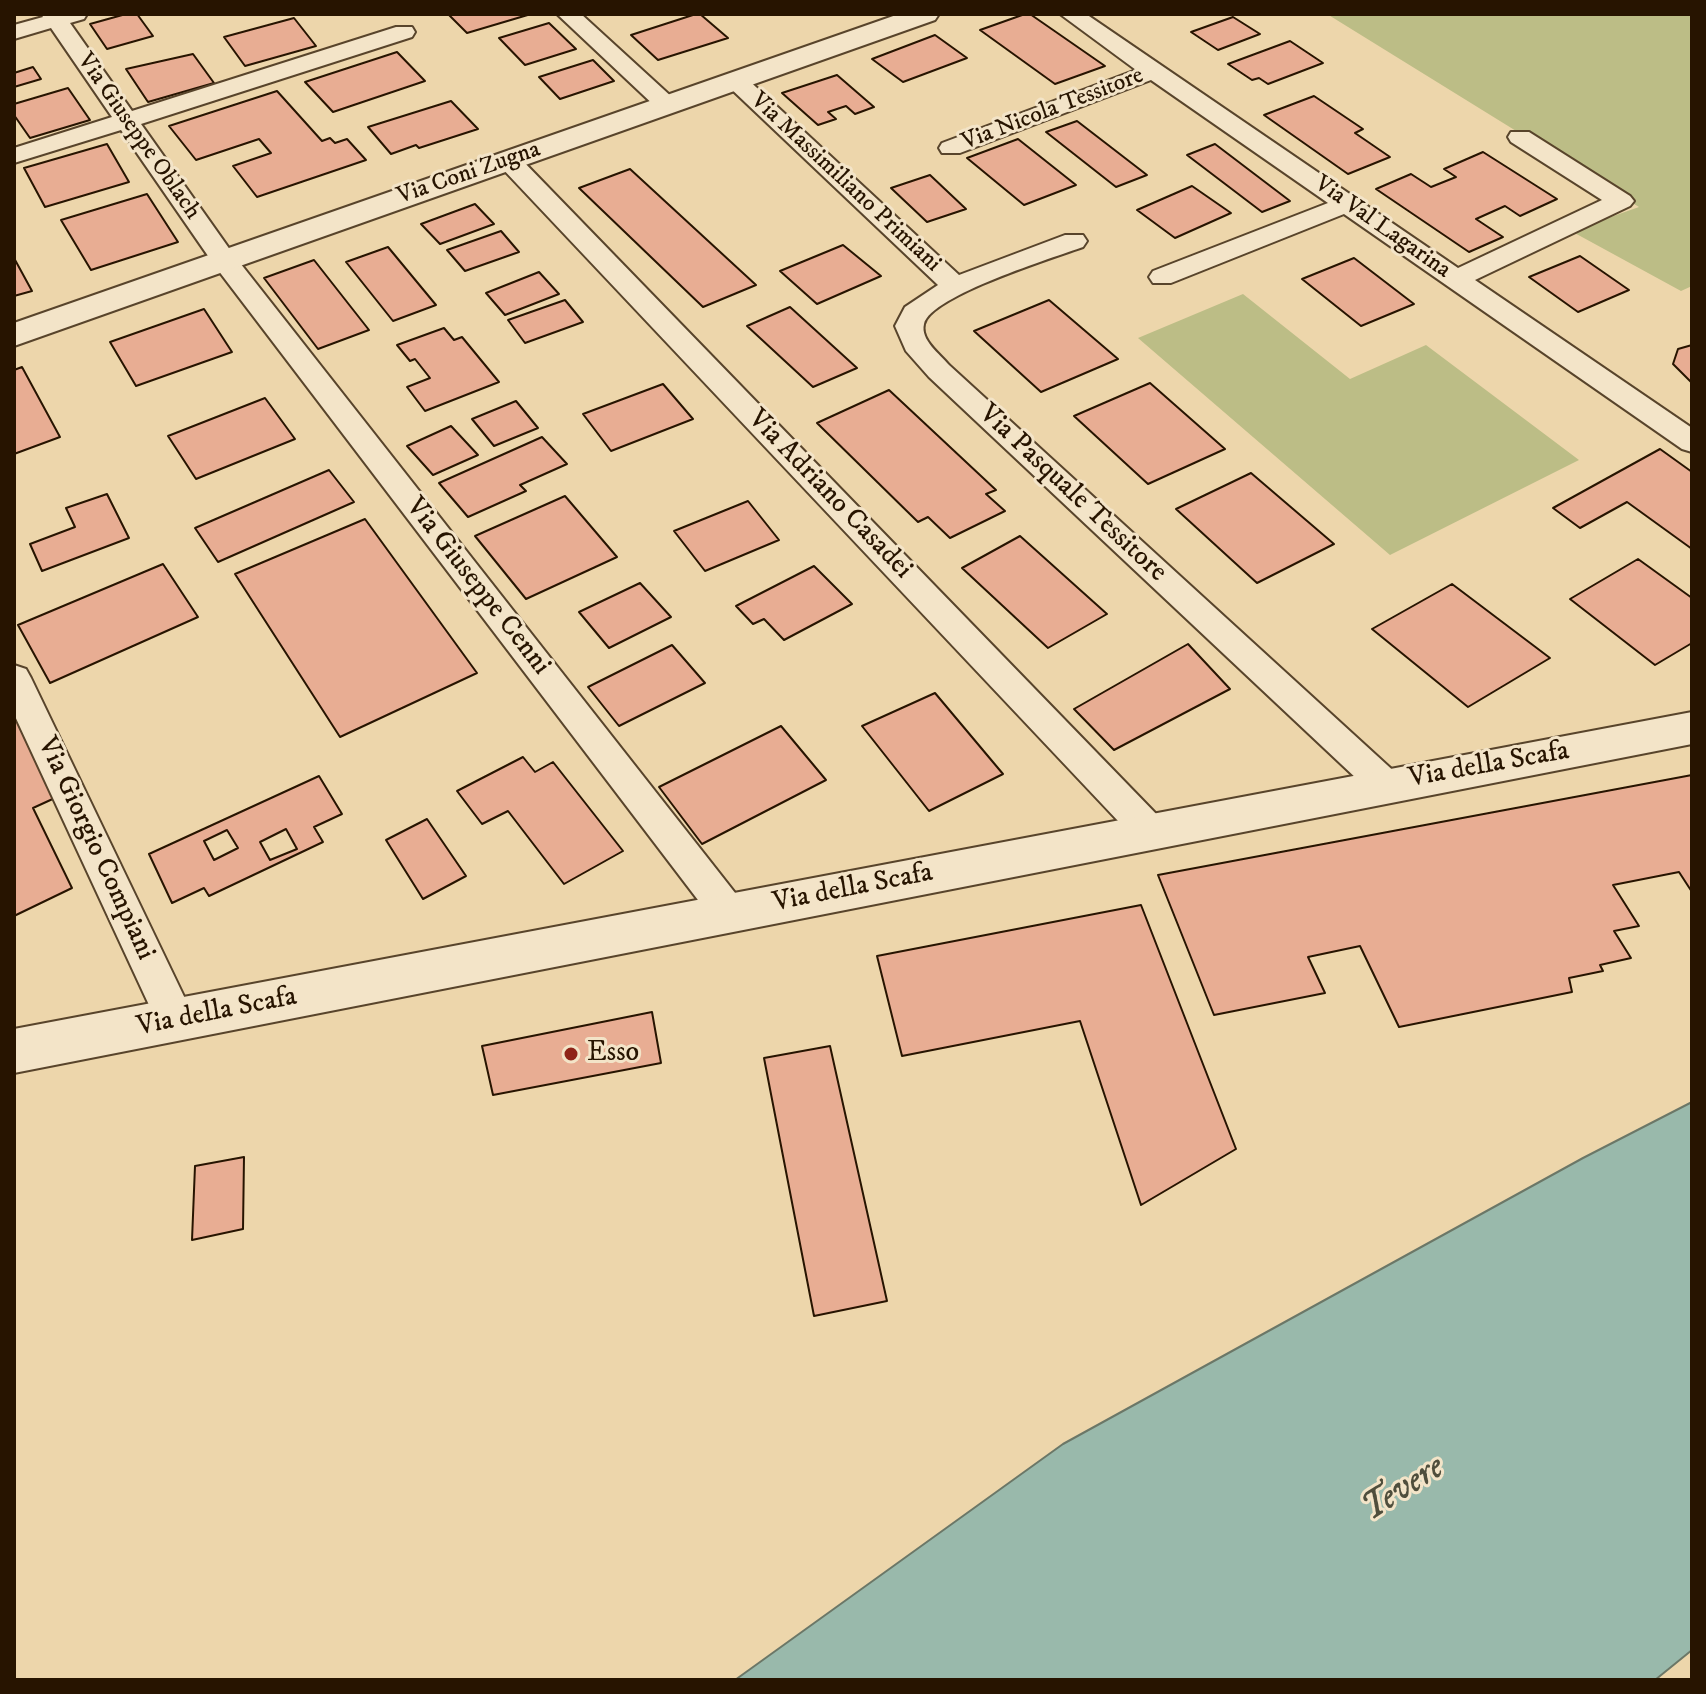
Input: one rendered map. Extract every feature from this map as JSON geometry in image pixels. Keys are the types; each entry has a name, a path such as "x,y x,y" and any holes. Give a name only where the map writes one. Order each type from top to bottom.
{"street":[{"path":"568,14 666,104"},
{"name":"Via Coni Zugna","path":"14,335 925,14"},
{"name":"Via Val Lagarina","path":"1071,14 1692,442"},
{"path":"14,32 61,16"},
{"name":"Via Giuseppe Oblach","path":"61,16 126,120 224,260"},
{"path":"14,156 404,32"},
{"name":"Via Nicola Tessitore","path":"951,148 1154,71"},
{"name":"Via Massimiliano Primiani","path":"735,80 955,286"},
{"path":"1456,279 1621,201 1520,137"},
{"name":"Via Adriano Casadei","path":"509,161 1149,830"},
{"path":"1162,277 1348,204"},
{"name":"Via Pasquale Tessitore","path":"1074,241 955,286 925,303 913,315 909,325 913,341 939,371 1386,785"},
{"name":"Via Giuseppe Cenni","path":"224,260 730,914"},
{"name":"Via Giorgio Compiani","path":"14,678 176,1021"},
{"name":"Via della Scafa","path":"14,1051 1149,830 1692,728"}],"green space":[{"path":"1327,14 1692,14 1692,286 1681,291 1571,231 1639,207"},
{"path":"1243,294 1350,379 1426,345 1579,460 1390,555 1138,338"}],"water":[{"name":"Tevere","path":"1692,1102 1692,1650 1655,1680 735,1680 1063,1444 1583,1158"}],"building":[{"path":"137,14 153,36 107,49 90,24"},
{"path":"448,14 531,14 467,33"},
{"path":"696,14 728,38 658,60 631,35"},
{"path":"1030,14 1105,66 1055,84 980,30"},
{"path":"1233,17 1260,34 1218,50 1191,32"},
{"path":"294,18 316,46 245,66 224,37"},
{"path":"549,23 576,49 525,65 499,38"},
{"path":"935,35 967,58 903,82 872,59"},
{"path":"1290,41 1323,63 1268,84 1259,78 1252,80 1228,64"},
{"path":"397,52 425,81 333,112 305,82"},
{"path":"193,54 214,83 148,102 126,69"},
{"path":"593,60 614,81 560,99 539,77"},
{"path":"33,67 41,79 14,87 14,73"},
{"path":"837,75 874,107 855,114 846,106 828,112 836,119 818,125 782,93"},
{"path":"68,88 90,120 30,138 14,115 14,104"},
{"path":"277,91 322,141 330,138 335,143 347,139 366,160 257,197 233,166 271,153 259,139 196,160 169,126"},
{"path":"1314,96 1363,129 1355,133 1390,157 1348,174 1264,115"},
{"path":"451,101 478,129 391,154 368,127"},
{"path":"1077,121 1147,175 1116,187 1046,132"},
{"path":"1018,139 1076,185 1024,205 967,158"},
{"path":"107,144 129,182 45,207 24,168"},
{"path":"1215,144 1290,201 1262,212 1187,155"},
{"path":"1483,152 1557,199 1520,216 1505,206 1476,219 1503,237 1469,252 1376,189 1411,174 1431,187 1456,177 1444,169"},
{"path":"630,169 756,285 703,307 579,188"},
{"path":"930,175 966,209 927,222 891,188"},
{"path":"1192,186 1231,213 1175,238 1137,210"},
{"path":"147,194 178,242 91,270 61,220"},
{"path":"475,204 494,224 440,244 421,224"},
{"path":"501,231 519,252 465,271 447,250"},
{"path":"843,245 881,276 817,304 780,271"},
{"path":"388,247 436,305 393,321 346,262"},
{"path":"1580,256 1629,290 1578,312 1529,277"},
{"path":"14,258 32,291 14,296"},
{"path":"1354,258 1414,304 1361,326 1302,279"},
{"path":"314,260 369,330 318,349 264,278"},
{"path":"539,272 559,294 505,315 486,293"},
{"path":"565,300 583,322 525,343 508,320"},
{"path":"1049,300 1118,359 1041,392 974,331"},
{"path":"790,307 857,368 813,387 747,326"},
{"path":"204,309 232,352 136,386 110,342"},
{"path":"444,328 454,340 462,337 499,382 425,411 407,387 430,378 415,359 410,361 397,345"},
{"path":"1692,345 1692,383 1673,364 1678,349"},
{"path":"22,367 60,437 14,454 14,370"},
{"path":"1150,383 1225,449 1148,484 1074,416"},
{"path":"663,384 693,419 611,451 583,414"},
{"path":"889,390 996,490 986,494 1005,511 950,538 928,517 918,522 817,423"},
{"path":"265,398 295,439 196,479 168,436"},
{"path":"516,401 538,428 494,446 472,419"},
{"path":"451,426 478,455 433,475 407,446"},
{"path":"542,437 567,464 520,485 526,491 468,517 439,483"},
{"path":"1660,449 1692,472 1692,549 1627,502 1580,528 1553,508"},
{"path":"329,470 354,502 218,562 195,528"},
{"path":"1251,473 1334,544 1257,583 1176,509"},
{"path":"107,494 129,538 42,571 30,544 75,527 66,508"},
{"path":"565,496 617,557 526,599 475,536"},
{"path":"748,501 779,540 705,571 674,531"},
{"path":"365,519 477,673 340,737 235,574"},
{"path":"1020,536 1107,614 1048,648 962,568"},
{"path":"1638,559 1692,598 1692,643 1655,665 1570,599"},
{"path":"163,564 198,617 50,683 18,625"},
{"path":"814,566 852,604 784,640 764,619 753,624 736,606"},
{"path":"640,583 671,617 609,648 579,612"},
{"path":"1452,584 1550,658 1468,707 1372,629"},
{"path":"1188,644 1230,689 1114,750 1074,709"},
{"path":"672,645 705,683 619,726 588,687"},
{"path":"935,693 1003,774 929,811 862,726"},
{"path":"14,713 57,797 33,808 72,888 14,916"},
{"path":"781,726 826,780 702,844 659,787"},
{"path":"523,757 535,772 553,762 623,851 564,884 508,811 482,824 457,791"},
{"path":"1692,775 1692,892 1679,872 1613,885 1639,926 1614,931 1631,958 1600,965 1603,971 1569,978 1572,992 1399,1027 1360,946 1308,957 1325,993 1214,1015 1158,875"},
{"path":"319,776 342,814 314,827 323,842 209,896 204,888 172,903 149,854","holes":["286,829 297,849 270,860 260,842","227,830 238,848 214,860 204,841"]},
{"path":"427,819 466,876 423,899 386,840"},
{"path":"1141,905 1236,1149 1141,1205 1080,1021 902,1056 877,956"},
{"name":"Esso","path":"652,1012 661,1063 493,1095 482,1046"},
{"path":"830,1046 887,1301 814,1316 764,1058"},
{"path":"244,1157 243,1229 192,1240 195,1166"}],"place":[{"name":"Esso","path":"571,1054"}]}
